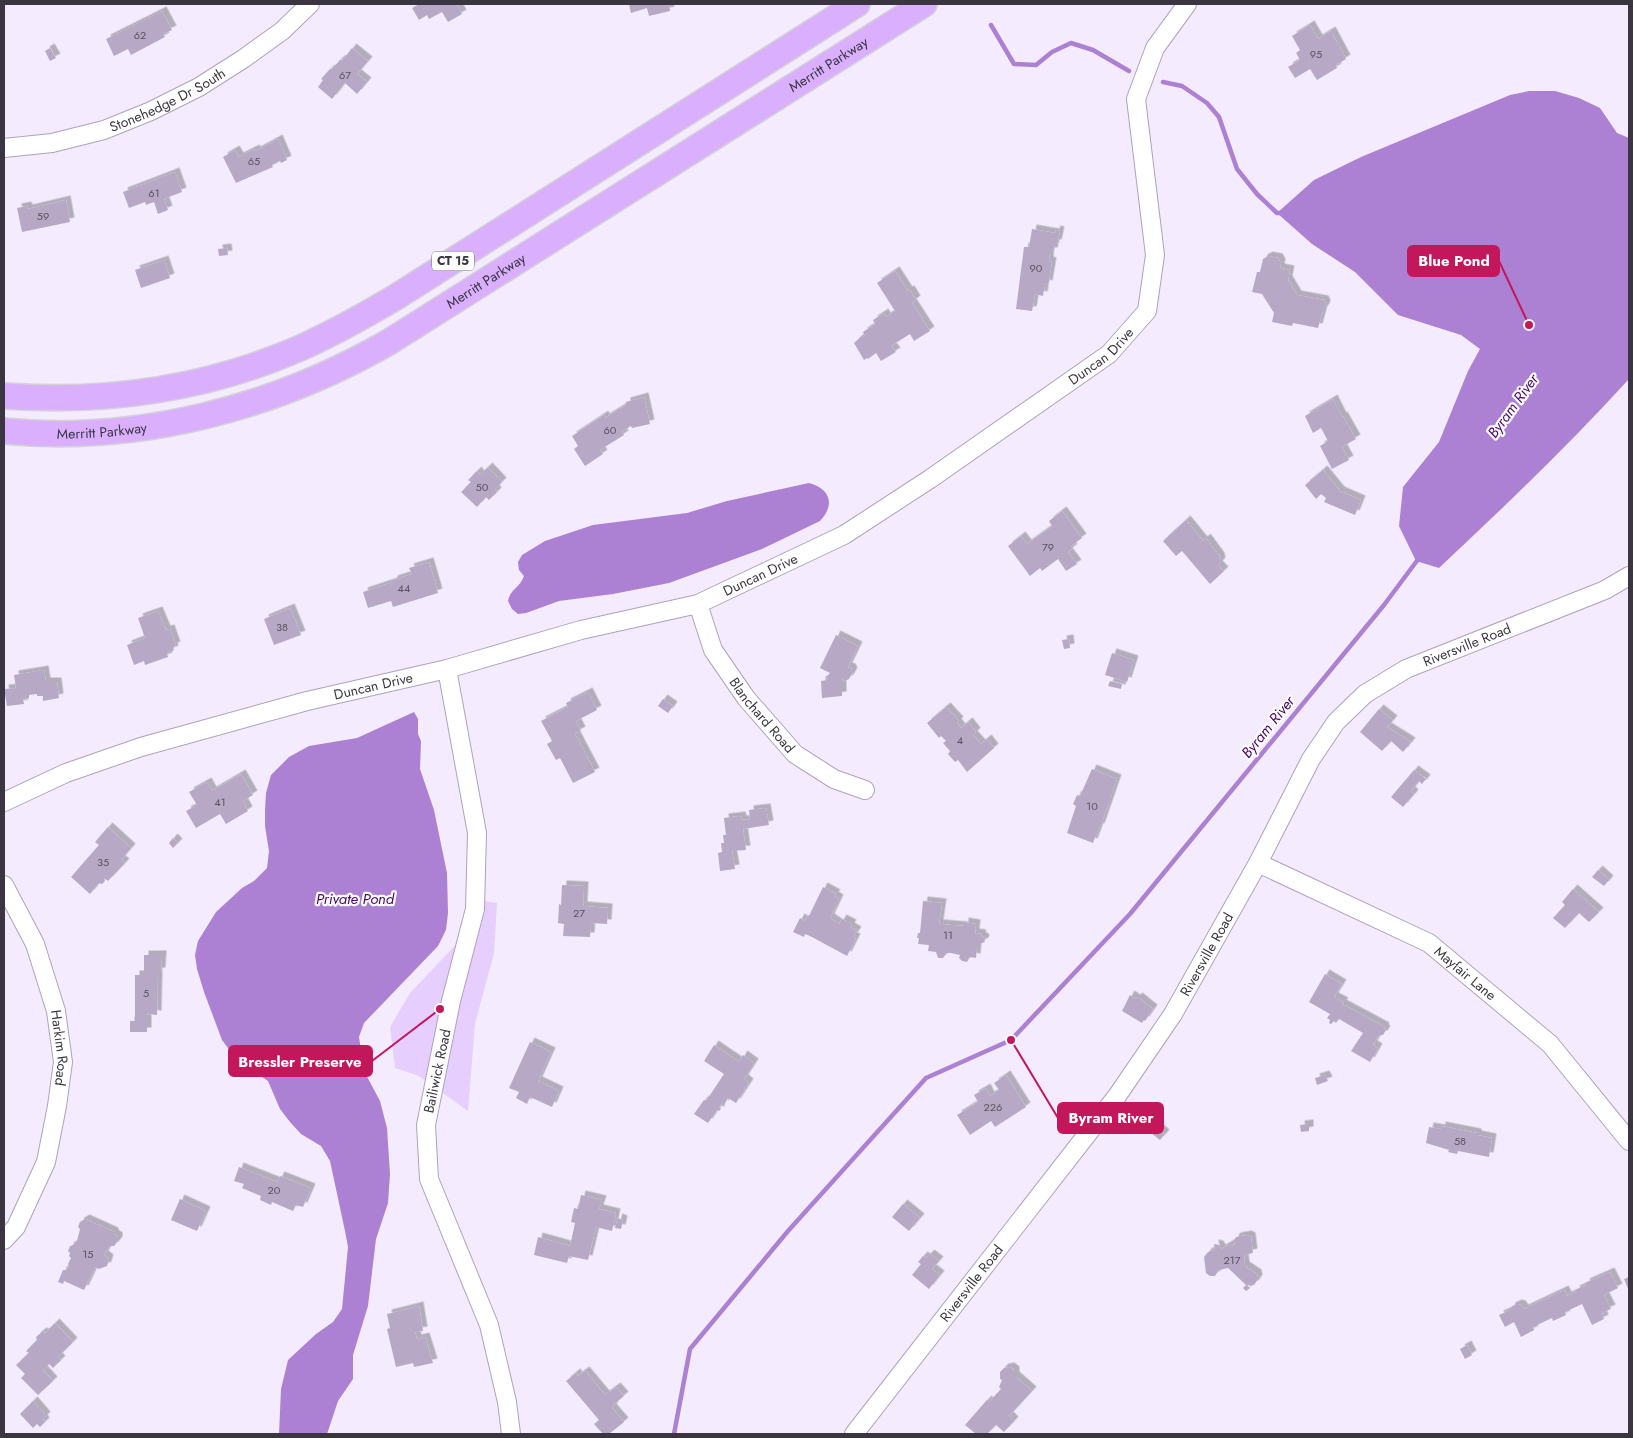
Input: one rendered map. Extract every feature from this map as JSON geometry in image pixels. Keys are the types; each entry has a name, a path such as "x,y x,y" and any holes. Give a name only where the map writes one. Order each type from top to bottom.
{"highway":[{"name":"CT 15","path":"4,396 82,398 164,389 218,377 254,366 297,349 347,325 396,297 857,4"},
{"name":"Merritt Parkway","path":"4,431 39,433 96,432 179,422 234,409 262,400 340,368 389,342 924,4"}],"street":[{"name":"Stonehedge Dr South","path":"4,148 52,143 69,139 104,130 151,111 198,87 243,59 282,31 310,4"},
{"name":"Duncan Drive","path":"4,802 66,773 141,746 307,701 447,669 581,630 698,604 844,535 923,483 1109,354 1147,311 1155,255 1136,99 1154,48 1187,4"},
{"name":"Riversville Road","path":"854,1434 1116,1096 1173,1014 1258,863 1311,758 1336,722 1364,694 1406,669 1605,590 1629,576"},
{"name":"Blanchard Road","path":"698,604 713,650 746,698 796,754 834,779 865,790"},
{"name":"Bailiwick Road","path":"447,669 477,833 475,909 451,1001 426,1125 430,1179 489,1325 507,1402 511,1434"},
{"name":"Mayfair Lane","path":"1258,863 1429,943 1550,1044 1629,1141"},
{"name":"Harkim Road","path":"4,885 35,944 56,1011 63,1062 46,1162 16,1227 4,1240"}],"shaded area":[{"path":"471,899 497,903 494,953 475,1024 468,1111 419,1076 395,1068 390,1027 410,993 467,933"}],"water":[{"path":"1529,91 1555,91 1579,98 1600,108 1617,133 1629,138 1629,379 1536,475 1439,568 1416,561 1399,526 1403,487 1439,442 1468,371 1480,349 1461,335 1398,315 1355,272 1312,244 1277,213 1314,180 1361,157 1510,95"},
{"path":"809,483 826,493 829,504 825,515 820,521 762,549 669,583 613,594 559,601 526,613 518,614 512,609 508,601 524,576 519,570 518,562 522,555 545,541 593,525 687,513 727,501"},
{"name":"Private Pond","path":"414,712 418,719 418,734 421,741 420,769 434,810 447,873 448,913 446,930 438,946 364,1023 359,1037 364,1071 380,1101 387,1128 390,1174 388,1203 376,1239 368,1306 353,1355 353,1379 338,1401 327,1434 279,1434 281,1389 288,1360 316,1334 333,1322 342,1309 348,1247 330,1161 321,1146 301,1134 290,1122 280,1109 268,1081 236,1059 222,1040 204,992 195,955 198,941 216,912 267,868 269,851 265,826 265,810 266,793 271,775 289,757 309,746 357,738"}],"building":[{"path":"419,4 456,4 462,14 448,22 442,12 429,19 427,15 419,20 412,8"},
{"path":"629,4 669,4 670,11 649,16 647,8 631,13"},
{"path":"162,11 172,30 163,34 165,37 131,55 128,49 114,56 106,39"},
{"path":"1310,25 1318,39 1331,31 1346,59 1336,65 1337,68 1317,80 1310,69 1295,78 1288,67 1300,60 1296,53 1300,50 1292,36"},
{"path":"50,48 56,58 50,61 45,51"},
{"path":"352,48 368,61 357,74 367,82 357,94 345,83 332,99 318,87 323,80 321,79 341,59 342,61"},
{"path":"278,139 287,160 281,163 280,161 272,165 273,167 236,183 223,157 235,150 239,157 255,149 256,151"},
{"path":"175,172 182,192 164,199 168,210 158,214 154,202 146,205 145,202 129,208 123,192"},
{"path":"66,200 70,222 22,232 17,208 27,206 28,209"},
{"path":"1032,229 1055,233 1056,230 1060,231 1057,244 1055,244 1053,252 1050,252 1049,261 1052,262 1048,285 1045,284 1043,296 1035,294 1032,311 1016,309 1024,247 1029,247"},
{"path":"227,248 228,255 219,256 218,249"},
{"path":"1268,256 1278,258 1281,263 1280,268 1290,270 1288,280 1297,295 1324,300 1326,304 1318,328 1293,323 1292,326 1272,322 1274,313 1262,294 1252,292 1257,272 1260,272 1263,259"},
{"path":"164,260 170,278 141,288 135,270"},
{"path":"895,271 916,300 912,303 930,331 914,341 910,334 891,346 896,352 881,361 876,353 864,360 854,343 863,335 863,337 865,336 863,332 875,324 873,320 884,313 886,317 895,311 877,283"},
{"path":"644,397 650,424 632,428 631,426 622,431 624,435 600,450 603,454 585,466 574,449 578,446 572,436 604,415 605,418 626,405 626,402"},
{"path":"1333,399 1356,439 1342,447 1349,460 1332,469 1320,446 1328,441 1321,428 1313,433 1305,416"},
{"path":"488,467 502,482 495,489 497,492 489,500 486,497 477,507 461,492 471,482 468,480 477,471 480,475"},
{"path":"1323,470 1340,491 1361,500 1355,515 1324,502 1326,498 1321,494 1316,499 1305,485"},
{"path":"1062,511 1082,538 1071,546 1073,548 1068,552 1077,564 1066,571 1058,559 1042,571 1040,568 1030,576 1008,546 1021,536 1027,544 1052,526 1049,521"},
{"path":"1186,520 1203,541 1206,538 1220,557 1221,562 1218,565 1224,571 1210,584 1182,551 1176,556 1163,541"},
{"path":"429,562 438,593 393,607 391,601 368,608 363,592 412,574 409,568"},
{"path":"290,608 301,635 274,645 264,619"},
{"path":"158,611 166,630 170,629 176,646 173,647 174,650 167,653 168,657 145,665 144,661 134,665 127,645 145,638 138,618"},
{"path":"836,635 858,646 848,667 853,672 849,679 845,681 842,679 842,696 822,698 821,681 827,680 828,677 826,677 830,673 820,668"},
{"path":"1069,639 1070,648 1064,649 1062,640"},
{"path":"1112,653 1134,660 1127,682 1105,675"},
{"path":"44,670 46,682 57,682 59,698 43,701 43,696 37,696 37,694 29,695 29,698 23,699 24,704 7,706 4,689 16,688 14,675"},
{"path":"1110,681 1122,684 1121,689 1108,686"},
{"path":"588,692 597,710 576,721 581,731 575,734 595,772 573,783 560,758 556,760 547,744 552,741 541,721 568,707 566,703"},
{"path":"663,699 673,706 668,713 658,706"},
{"path":"946,707 959,721 957,723 961,728 968,722 976,732 973,735 981,744 987,739 994,748 967,772 958,760 955,762 948,754 950,751 943,743 946,741 941,736 939,738 927,723"},
{"path":"1379,709 1393,720 1387,727 1411,742 1403,752 1391,741 1382,751 1360,732"},
{"path":"1092,769 1117,779 1093,843 1067,833 1076,806 1073,804 1077,795 1080,796"},
{"path":"1414,770 1426,779 1422,784 1419,781 1411,791 1414,794 1403,807 1391,797"},
{"path":"241,774 253,795 243,801 248,811 226,824 220,814 196,828 186,811 197,805 189,792 207,782 212,791"},
{"path":"766,808 769,825 743,829 746,850 732,851 735,869 720,871 718,853 722,852 721,843 724,843 723,835 726,835 724,818 741,816 742,820 750,819 749,810"},
{"path":"108,827 131,848 121,860 125,863 108,881 104,878 105,881 102,884 99,883 90,894 71,877 99,845 95,842"},
{"path":"173,838 178,843 173,848 169,843"},
{"path":"1598,870 1609,880 1604,886 1592,877"},
{"path":"562,885 584,886 583,906 608,908 607,924 591,923 590,937 563,936 564,924 558,923"},
{"path":"823,887 836,894 834,896 839,899 830,918 839,924 842,919 852,924 850,927 857,931 853,937 856,938 847,956 810,936 805,934 804,937 793,932 800,918 805,921 809,916"},
{"path":"1573,889 1599,912 1589,922 1579,913 1565,928 1553,918 1565,905 1562,902"},
{"path":"923,901 942,903 939,924 964,926 964,922 976,924 975,933 982,934 981,936 985,939 980,944 980,947 977,947 976,958 970,957 967,962 959,958 960,955 947,953 943,958 938,958 936,952 928,951 929,945 918,944 919,938 917,938 918,933 920,933"},
{"path":"144,955 162,955 161,972 158,972 157,1015 147,1014 147,1032 130,1032 130,1021 135,1021 135,975 146,975 146,972 144,972"},
{"path":"1325,974 1342,984 1334,997 1344,1002 1342,1004 1385,1027 1384,1029 1386,1030 1383,1035 1379,1035 1373,1045 1378,1048 1370,1062 1351,1051 1363,1033 1339,1019 1336,1023 1334,1021 1331,1024 1329,1023 1330,1020 1327,1018 1330,1014 1309,1002"},
{"path":"1130,995 1136,999 1138,997 1153,1009 1142,1023 1122,1011"},
{"path":"530,1042 551,1052 538,1081 559,1091 552,1107 530,1097 527,1104 516,1098 519,1092 509,1088"},
{"path":"714,1045 739,1062 743,1055 754,1063 744,1079 749,1083 736,1103 728,1098 724,1105 722,1103 719,1107 721,1109 717,1110 708,1123 694,1114 704,1100 706,1101 724,1074 704,1061"},
{"path":"1006,1075 1026,1107 995,1127 991,1121 970,1135 957,1115 978,1102 974,1095 986,1088 990,1096 999,1090 994,1083"},
{"path":"1325,1075 1328,1081 1317,1085 1315,1078"},
{"path":"1309,1124 1309,1131 1301,1132 1300,1125"},
{"path":"1156,1126 1165,1134 1160,1140 1151,1133"},
{"path":"1441,1126 1492,1138 1489,1157 1458,1151 1457,1154 1448,1152 1449,1150 1426,1143 1429,1127 1441,1129"},
{"path":"239,1167 277,1182 280,1176 311,1188 303,1207 296,1205 293,1211 272,1202 271,1205 260,1200 261,1196 242,1188 244,1184 234,1181"},
{"path":"581,1195 602,1200 599,1209 616,1213 612,1231 596,1227 588,1260 569,1256 567,1263 534,1255 538,1237 570,1246 575,1223 571,1222 574,1208 578,1209"},
{"path":"180,1199 206,1211 197,1231 171,1220"},
{"path":"903,1204 920,1218 909,1231 892,1217"},
{"path":"618,1218 623,1220 621,1229 615,1228"},
{"path":"85,1219 114,1232 118,1237 118,1241 114,1246 109,1246 104,1255 109,1259 107,1266 99,1269 95,1267 84,1290 64,1281 63,1284 58,1282 63,1270 67,1270 69,1266 71,1258 68,1251 70,1246 77,1241 80,1229 78,1227 80,1222"},
{"path":"1247,1235 1251,1237 1253,1253 1244,1255 1245,1266 1257,1274 1258,1279 1254,1285 1247,1285 1250,1288 1246,1291 1243,1288 1246,1285 1228,1268 1219,1270 1215,1276 1210,1276 1206,1273 1204,1257 1208,1252 1215,1250 1214,1244 1219,1245 1221,1249 1230,1244 1235,1245 1234,1240 1236,1237"},
{"path":"930,1254 939,1261 932,1269 940,1275 929,1289 912,1275 921,1264 918,1262 923,1256 926,1258"},
{"path":"1610,1272 1618,1288 1604,1295 1611,1309 1602,1313 1604,1319 1592,1325 1582,1304 1565,1312 1566,1315 1553,1321 1552,1318 1533,1327 1534,1330 1521,1337 1514,1322 1505,1327 1499,1315 1517,1304 1521,1305 1524,1309 1564,1290 1567,1296 1586,1285 1585,1283"},
{"path":"1629,1277 1629,1291 1624,1279"},
{"path":"419,1306 423,1331 415,1332 417,1339 425,1337 433,1363 414,1367 413,1363 396,1367 387,1329 390,1328 387,1314"},
{"path":"55,1323 73,1342 58,1357 61,1360 53,1368 49,1364 43,1370 53,1381 38,1395 21,1378 25,1374 16,1365 29,1353 26,1351 37,1340 36,1337 42,1332 45,1333"},
{"path":"1467,1345 1472,1355 1465,1359 1460,1349"},
{"path":"1010,1367 1015,1371 1015,1376 1032,1391 1009,1416 1014,1421 1004,1432 996,1425 987,1434 976,1434 965,1425 987,1400 989,1402 1001,1389 999,1387 1002,1380 1000,1379 1000,1372 1004,1368"},
{"path":"585,1371 605,1395 616,1387 624,1396 612,1408 624,1422 609,1434 603,1434 594,1424 599,1420 566,1381 576,1373 578,1376"},
{"path":"33,1401 46,1416 43,1419 45,1422 40,1427 37,1424 33,1428 20,1414"}],"waterway":[{"path":"991,25 1014,64 1036,65 1052,52 1071,43 1093,50 1129,71"},
{"path":"1163,82 1182,86 1207,103 1219,117 1237,169 1257,194 1277,213 1281,213"},
{"name":"Byram River","path":"674,1434 690,1349 788,1231 926,1078 1011,1040 1130,914 1384,605 1419,558"}],"place":[{"name":"Blue Pond","path":"1529,325"},
{"name":"Bressler Preserve","path":"440,1009"},
{"name":"Byram River","path":"1011,1040"}]}
